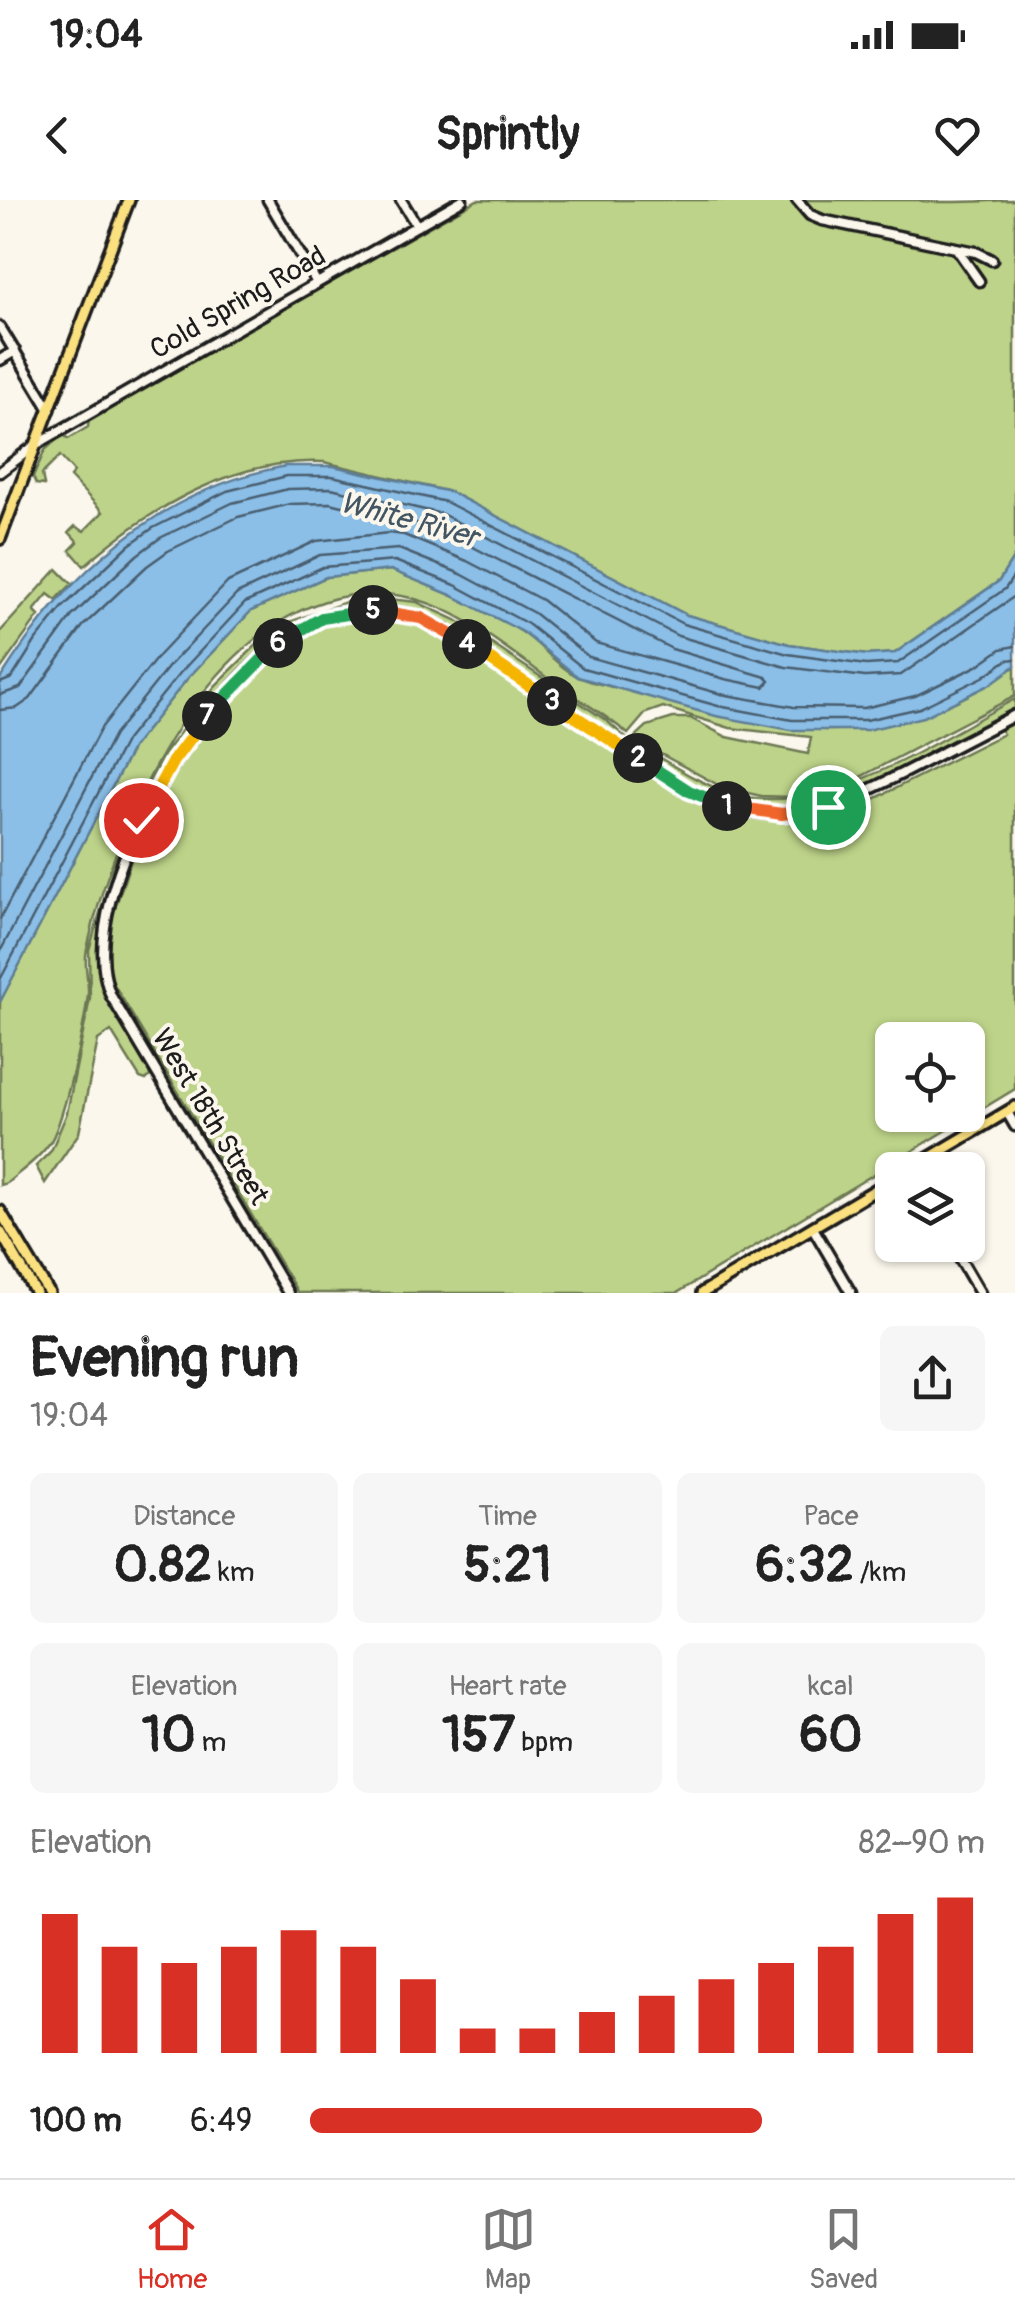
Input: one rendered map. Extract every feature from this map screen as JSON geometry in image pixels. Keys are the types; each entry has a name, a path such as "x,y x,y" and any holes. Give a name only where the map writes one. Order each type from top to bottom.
{"main road":[{"path":"0,539 129,200"},
{"path":"938,1152 1011,1109"},
{"path":"702,1293 875,1190"},
{"path":"0,1211 49,1293"},
{"path":"0,1231 36,1293"}],"street":[{"path":"268,200 317,283"},
{"path":"402,200 417,226"},
{"name":"Cold Spring Road","path":"0,472 37,444 462,200"},
{"path":"797,200 810,215 822,220 976,252 992,260"},
{"path":"956,248 978,280"},
{"path":"0,327 50,410"},
{"path":"0,360 14,351"},
{"name":"West 18th Street","path":"288,1293 112,996 102,961 104,925 128,852 152,797 173,761 216,706 267,653 296,630 331,615 356,610 388,610 433,623 683,788 748,811 795,813 840,803 1015,715"},
{"path":"1011,1109 1015,1126"},
{"path":"812,1228 851,1293"},
{"path":"962,1262 980,1293"}],"green space":[{"path":"477,200 1015,200 1015,555 999,581 895,653 867,655 789,644 687,615 450,492 324,462 258,468 195,491 136,525 84,566 70,550 78,542 69,532 75,526 84,531 103,512 70,477 74,472 60,456 42,474 44,485 36,484 33,477 45,450 63,434 68,439 88,427 89,419 118,402"},
{"path":"57,569 72,584 56,600 48,594 34,611 39,616 0,670 0,632"},
{"path":"391,570 506,623 581,678 751,722 840,730 883,725 926,714 970,694 1015,666 1015,696 860,777 793,797 761,796 722,787 633,739 647,726 673,718 690,718 727,737 808,754 811,737 730,728 663,707 646,713 628,734 478,629 417,599 395,595 334,599 279,622 230,662 188,713 153,772 124,833 87,949 86,1008 74,1069 56,1129 36,1158 0,1185 0,1002 133,747 187,679 251,611 326,577"},
{"path":"363,596 417,602 456,620 625,737 617,739 460,634 415,612 385,606 345,608 319,614 281,634 243,669 198,720 160,776 129,836 107,901 97,953 104,986 138,1045 150,1076 146,1080 140,1078 111,1031 98,1040 79,1133 45,1183 36,1166 51,1151 67,1113 90,998 89,950 114,865 164,754 215,686 275,627"},
{"path":"373,614 434,629 706,807 731,815 781,817 830,815 854,809 1003,734 1000,728 1015,719 1015,1089 985,1107 985,1022 875,1022 875,1132 944,1132 911,1152 875,1152 875,1173 677,1293 298,1293 110,978 105,938 145,818 220,704 303,630"},
{"path":"1015,699 1015,709 884,777 830,799 803,805 748,806 719,798 666,772 632,746 632,741 693,777 733,794 768,799 805,796 878,772"}],"water":[{"name":"White River","path":"286,466 333,466 450,492 687,615 789,644 867,655 895,653 999,581 1015,555 1015,666 989,685 923,717 867,730 791,730 716,716 578,677 523,632 391,570 326,577 251,611 187,679 133,747 0,1002 0,679 55,605 120,542 197,494 240,477"}],"route":[{"path":"141,820 162,778 188,740 267,653 286,636 313,622 366,610 404,613 439,626 706,799 739,810 767,813 828,807"}]}
